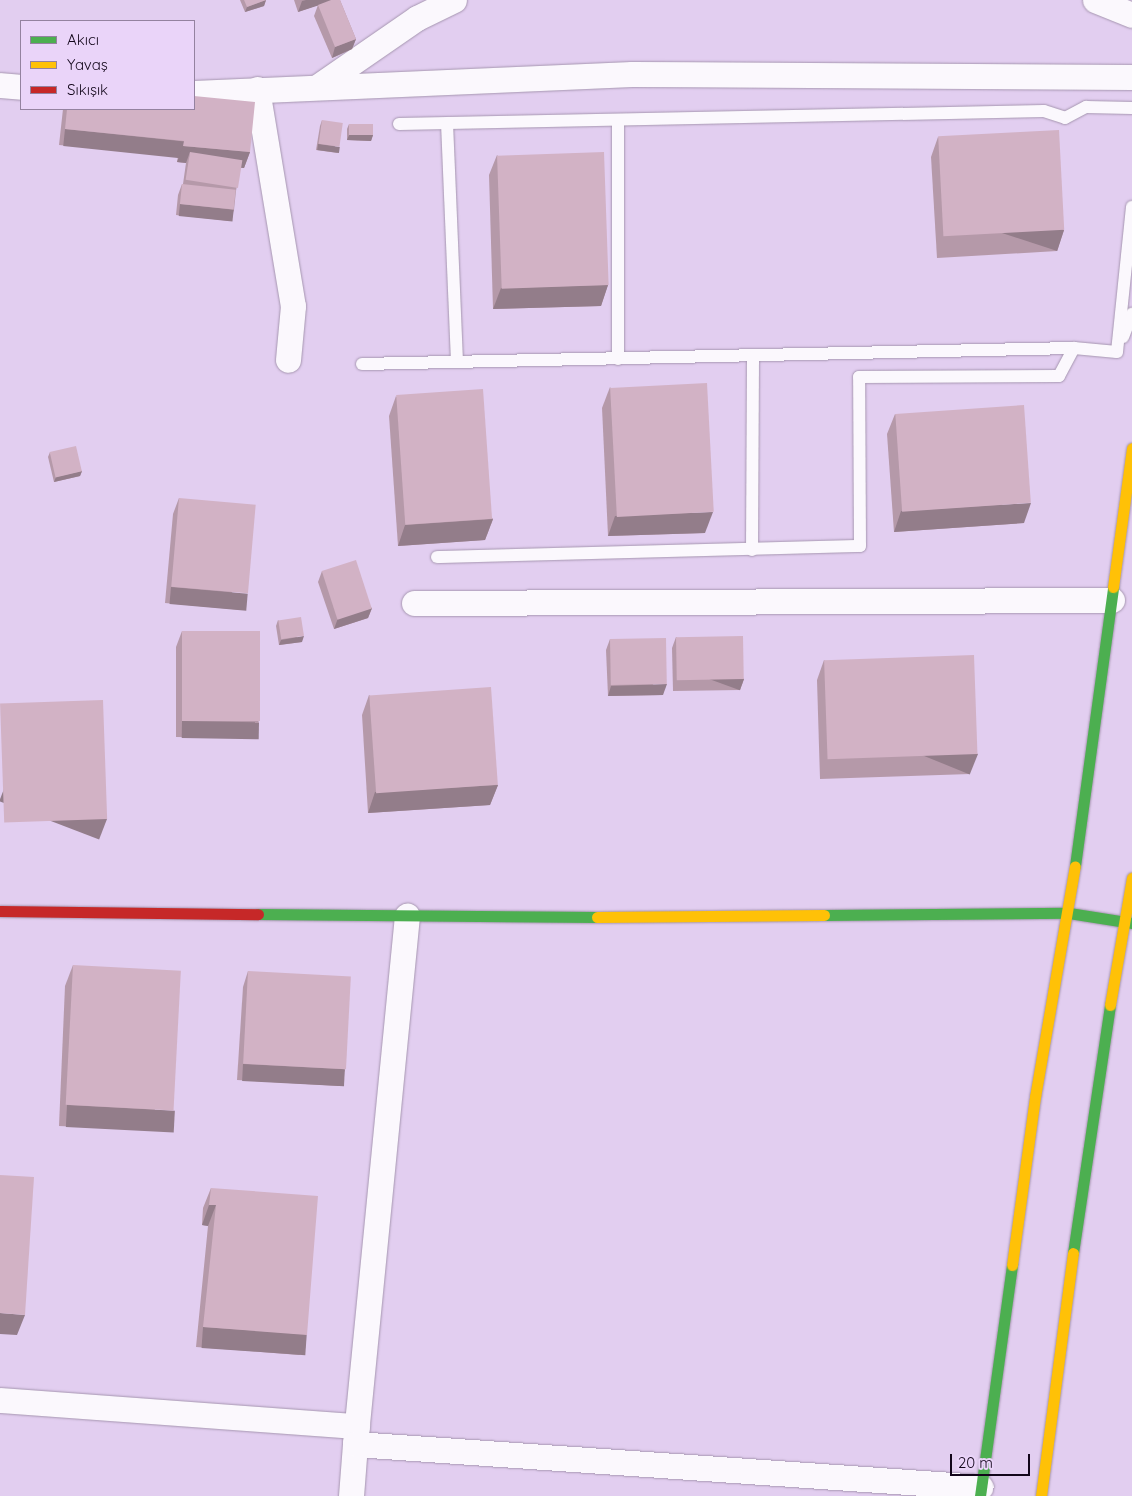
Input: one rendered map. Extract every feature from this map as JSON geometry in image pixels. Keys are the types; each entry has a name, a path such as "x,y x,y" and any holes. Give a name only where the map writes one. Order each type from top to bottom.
{"main road":[{"path":"981,1491 1035,1097 1069,913 1132,448"},
{"path":"1041,1496 1093,1101 1129,922 1132,878"},
{"path":"0,910 407,916 1069,913 1129,922"}],"street":[{"path":"317,88 417,18 454,0"},
{"path":"1095,0 1132,15"},
{"path":"195,93 257,88 317,88 632,74 1132,77"},
{"path":"0,85 20,87"},
{"path":"257,88 293,306 288,360"},
{"path":"414,603 1112,600"},
{"path":"351,1496 407,916"},
{"path":"0,1400 356,1435 981,1491"}],"lane":[{"path":"399,124 1044,112 1065,118 1086,107 1132,108"},
{"path":"618,120 618,359"},
{"path":"447,123 457,362"},
{"path":"1117,352 1132,207"},
{"path":"1117,352 1132,314"},
{"path":"362,364 753,357 1074,348 1117,352"},
{"path":"437,557 860,546 859,377 1059,376 1074,348"},
{"path":"752,550 753,357"}],"building":[{"path":"244,0 266,0 247,7"},
{"path":"331,0 340,0 356,39 335,47 318,5"},
{"path":"195,96 255,102 250,152 183,146 184,141 65,129 67,110 195,110"},
{"path":"322,120 343,123 339,147 319,144"},
{"path":"349,124 373,124 373,135 349,135"},
{"path":"1059,130 1064,230 943,236 938,136"},
{"path":"190,152 242,160 238,188 186,180"},
{"path":"604,152 609,285 502,289 497,156"},
{"path":"182,184 236,190 234,210 180,204"},
{"path":"707,383 714,512 617,517 610,388"},
{"path":"483,389 492,519 405,525 396,395"},
{"path":"1024,405 1031,503 902,512 895,414"},
{"path":"76,446 82,471 56,477 50,452"},
{"path":"179,498 256,505 248,593 171,587"},
{"path":"356,560 372,609 338,620 322,571"},
{"path":"301,617 304,636 281,639 278,621"},
{"path":"182,631 260,631 260,721 182,721"},
{"path":"743,636 744,679 677,680 676,637"},
{"path":"666,638 667,684 611,685 610,639"},
{"path":"974,655 977,754 828,759 824,660"},
{"path":"491,687 498,785 376,793 369,696"},
{"path":"103,700 107,819 4,823 0,704"},
{"path":"73,965 181,971 174,1110 66,1105"},
{"path":"248,971 351,976 346,1069 243,1064"},
{"path":"0,1175 34,1177 25,1315 0,1313"},
{"path":"211,1188 318,1196 307,1335 203,1327 216,1205 209,1205"}],"traffic: fast":[{"path":"1075,866 1113,587"},
{"path":"824,915 1069,913 1132,923"},
{"path":"258,914 597,917"},
{"path":"1073,1253 1110,1005"},
{"path":"980,1496 1012,1265"}],"traffic: slow":[{"path":"1113,587 1132,448"},
{"path":"1012,1265 1035,1097 1075,866"},
{"path":"1110,1005 1132,878"},
{"path":"597,917 824,915"},
{"path":"1041,1496 1073,1253"}],"traffic: jam":[{"path":"0,911 258,914"}]}
